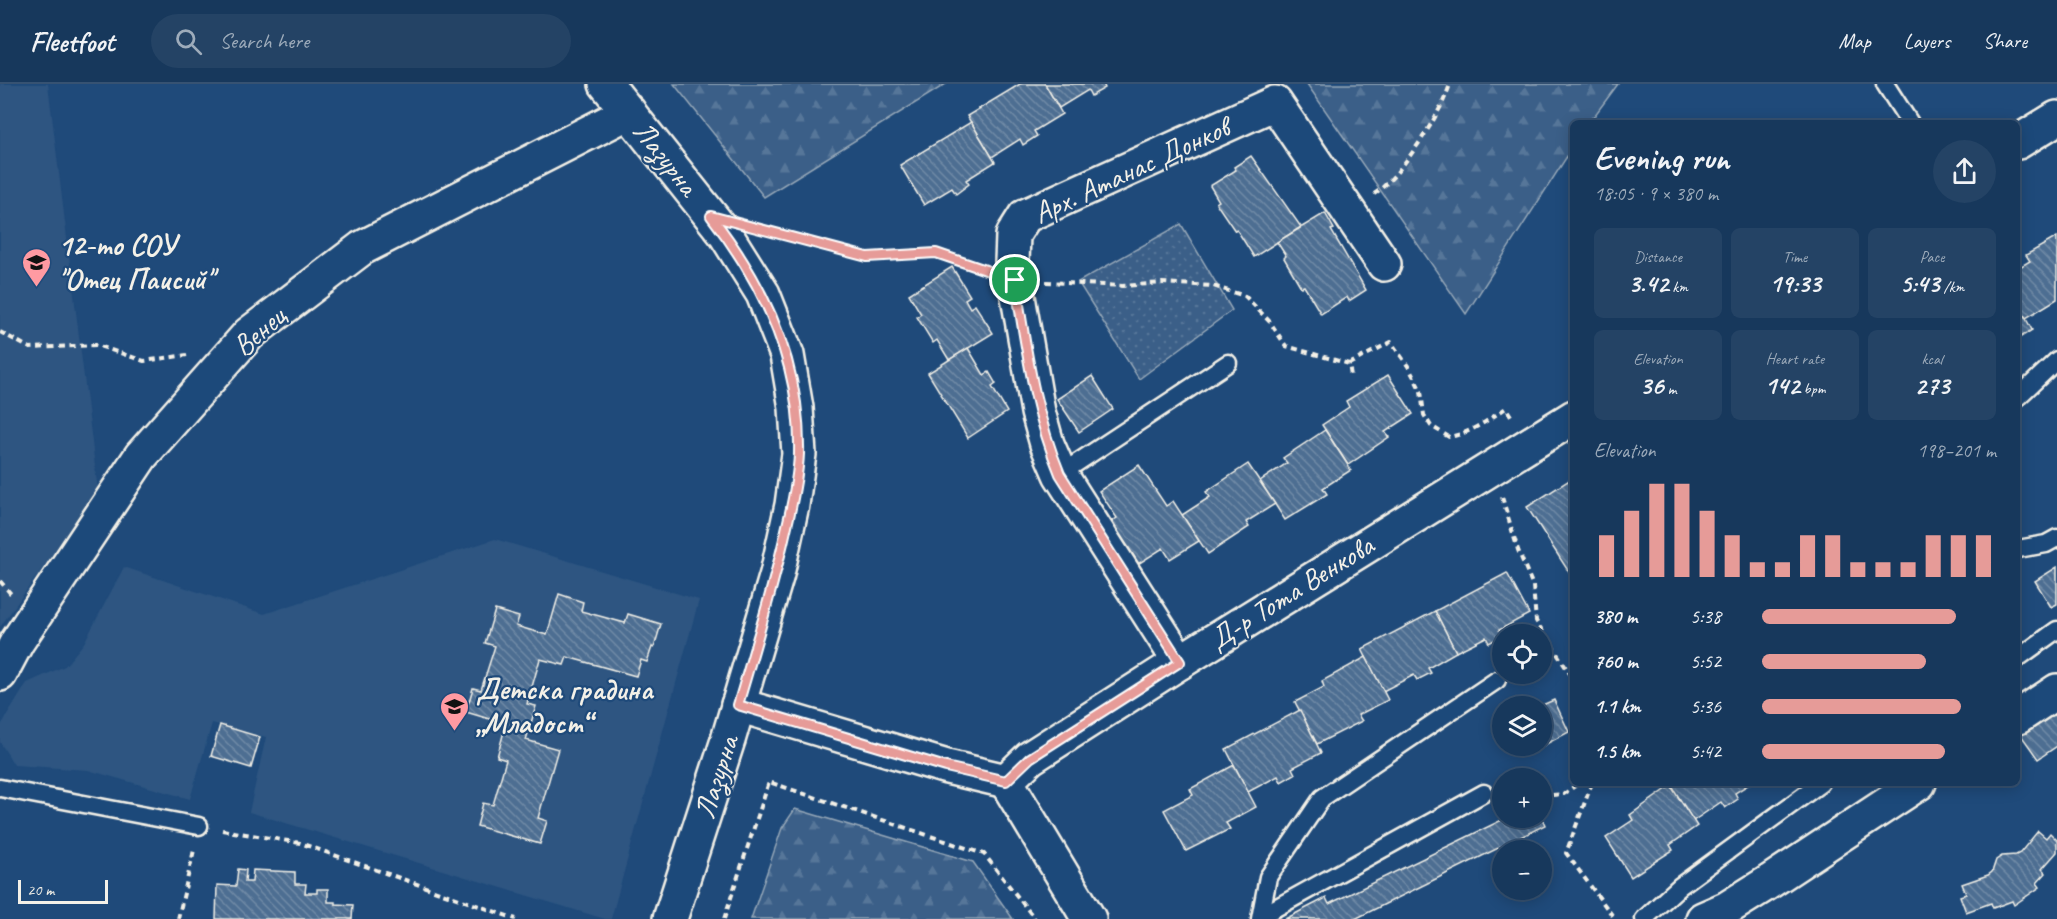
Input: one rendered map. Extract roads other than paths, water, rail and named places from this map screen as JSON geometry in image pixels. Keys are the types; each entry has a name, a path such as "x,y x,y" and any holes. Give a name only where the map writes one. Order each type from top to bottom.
{"street":[{"name":"Лазурна","path":"606,84 726,235 763,294 787,356 796,408 799,454 792,505 777,574 670,919"},
{"name":"Арх. Атанас Донков","path":"1060,474 1047,444 1038,412 1012,262 1012,235 1025,216 1275,103 1384,264"},
{"name":"Венец","path":"0,674 17,642 141,456 249,334 362,248 629,112"},
{"path":"2020,141 2057,118"},
{"name":"Д-р Тота Венкова","path":"1006,781 1030,758 1570,419"},
{"path":"1060,474 1180,662"},
{"path":"2020,716 2057,691"},
{"path":"738,705 946,767 1006,781 1089,919"},
{"path":"1703,919 1726,909 1766,884 1914,786"}],"lane":[{"path":"1886,84 1908,120"},
{"path":"2020,395 2057,360"},
{"path":"1060,474 1228,363"},
{"path":"2020,549 2046,544 2057,538"},
{"path":"2020,657 2057,630"},
{"path":"1261,917 1268,877 1322,798 1492,683"},
{"path":"1644,919 1680,886 1817,786"},
{"path":"0,788 200,826"},
{"path":"1261,917 1484,793"}],"place":[{"name":"12-то СОУ \"Отец Паисий\"","path":"37,288"},
{"name":"Детска градина „Младост“","path":"455,732"}]}
